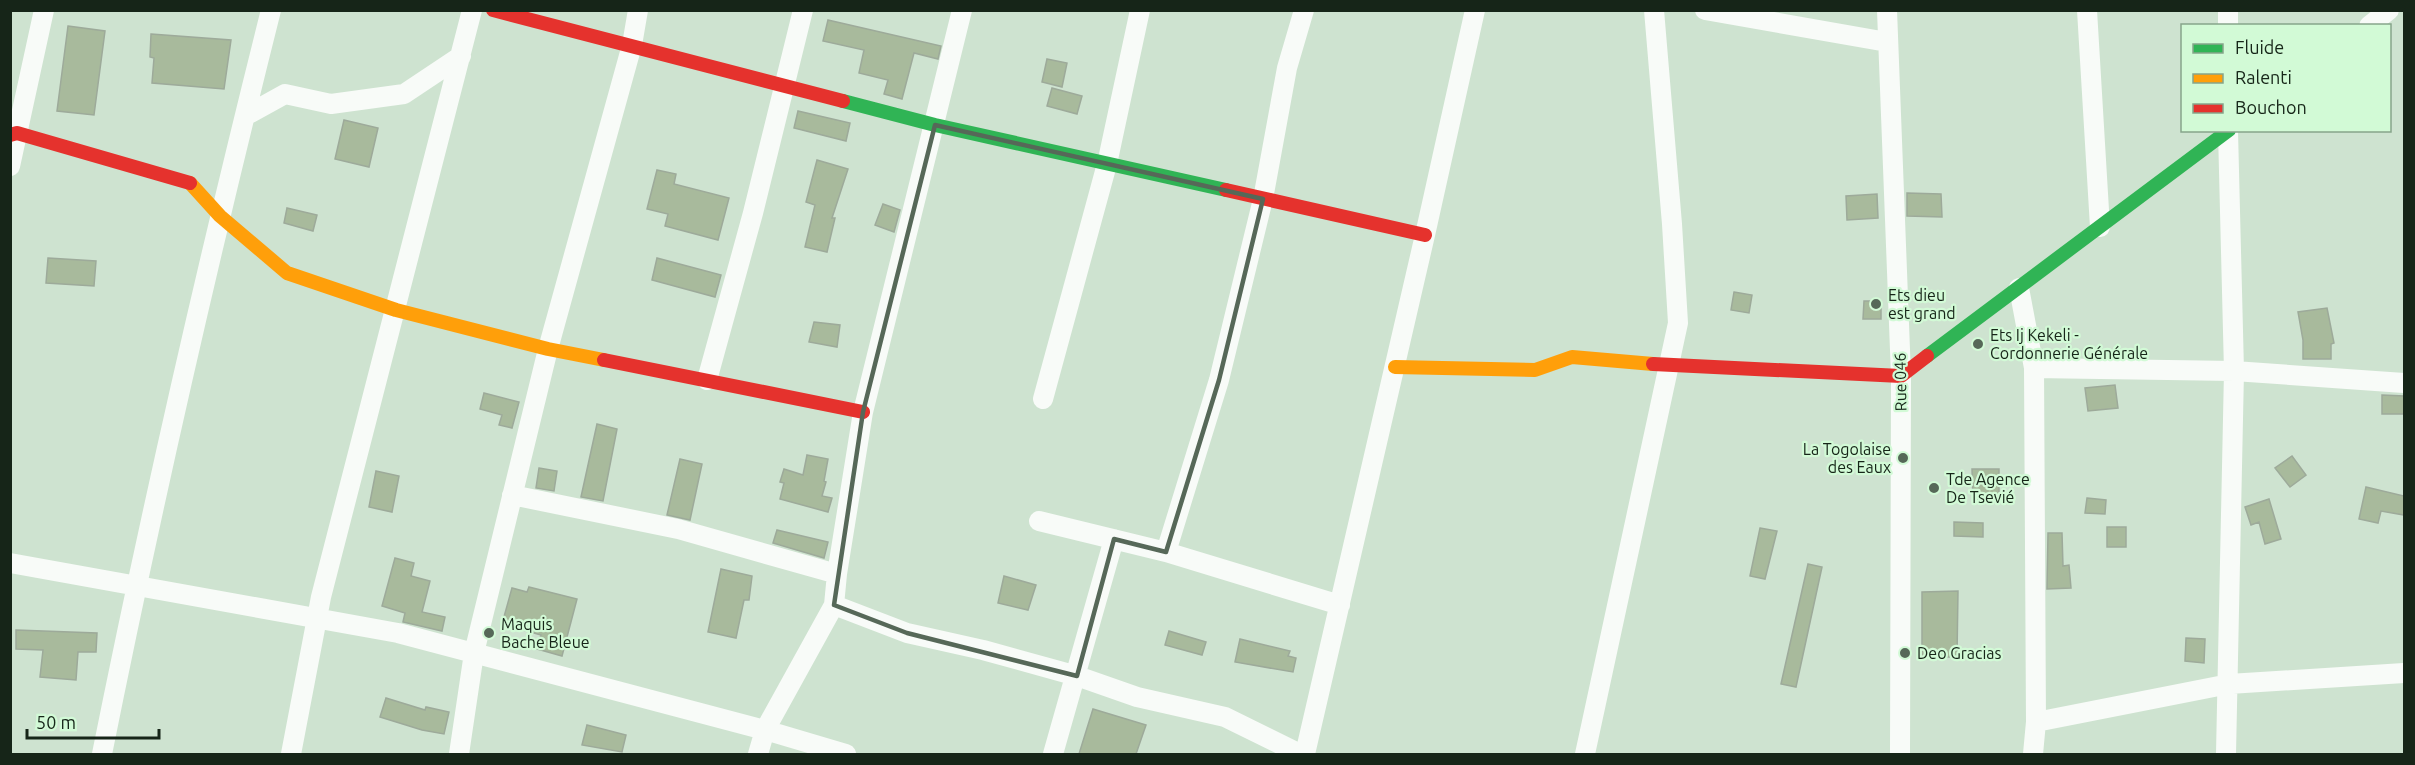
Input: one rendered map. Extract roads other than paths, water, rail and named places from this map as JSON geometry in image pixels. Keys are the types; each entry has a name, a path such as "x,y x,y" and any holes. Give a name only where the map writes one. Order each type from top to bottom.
{"street":[{"path":"10,166 14,134 44,10"},
{"path":"102,754 135,587 220,216 272,10"},
{"path":"291,754 317,618 472,10"},
{"path":"493,10 935,125 1425,235"},
{"path":"459,754 474,653 512,495 548,349 632,45 638,10"},
{"path":"706,380 786,86 803,10"},
{"path":"758,754 765,730 834,605 863,412 962,10"},
{"path":"1043,399 1107,164 1140,10"},
{"path":"1166,552 1219,380 1263,199 1287,68 1304,10"},
{"path":"1305,754 1475,10"},
{"path":"1585,754 1678,323 1654,10"},
{"path":"1705,10 1887,42"},
{"name":"Rue 046","path":"1887,10 1901,376 1900,754"},
{"path":"2087,10 2100,227"},
{"path":"2372,24 2390,10"},
{"path":"245,116 285,94 331,104 404,94 460,56"},
{"path":"1395,367 1535,370 1572,357 1669,365 1901,376 2227,132"},
{"path":"2226,754 2234,371 2228,132"},
{"path":"14,134 188,181 220,216 287,273 396,310 548,349 863,412"},
{"path":"2019,288 2034,368 2036,722 2033,754"},
{"path":"2034,368 2234,371 2404,383"},
{"path":"512,495 678,529 837,574"},
{"path":"1039,520 1166,552 1340,606"},
{"path":"1053,754 1114,539"},
{"path":"10,563 398,633 765,730 846,754"},
{"path":"834,605 907,633 983,650 1077,676 1137,697 1225,717 1300,754"},
{"path":"2036,722 2229,684 2404,673"}],"place":[{"name":"Ets dieu est grand","path":"1876,304"},
{"name":"Ets Ij Kekeli - Cordonnerie Générale","path":"1978,344"},
{"name":"La Togolaise des Eaux","path":"1903,458"},
{"name":"Tde Agence De Tsevié","path":"1934,488"},
{"name":"Maquis Bache Bleue","path":"489,633"},
{"name":"Deo Gracias","path":"1905,653"}]}
